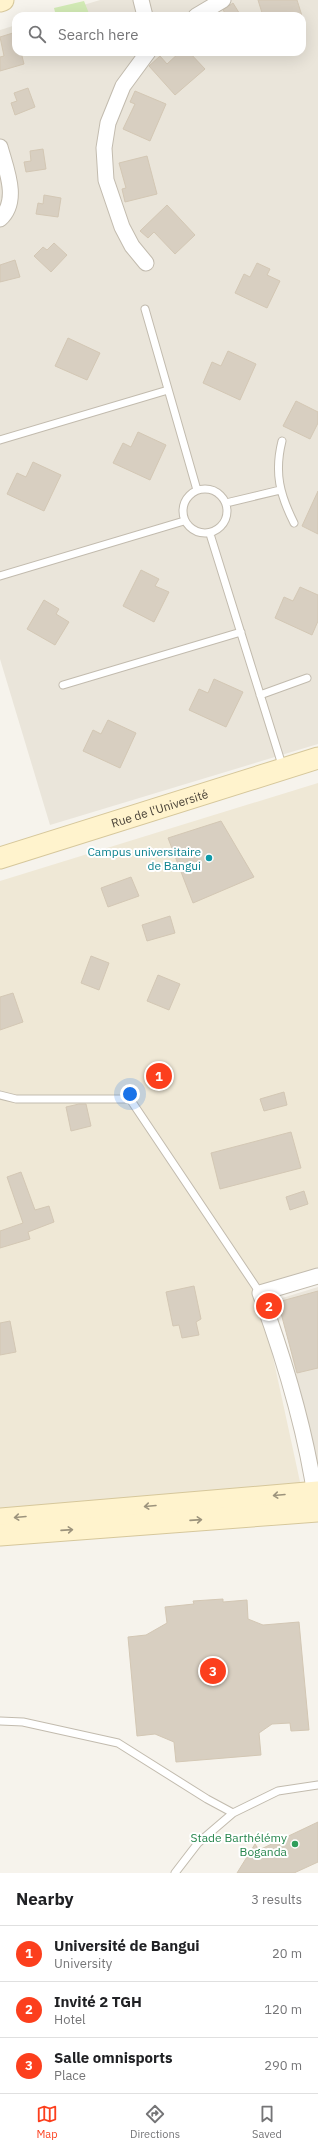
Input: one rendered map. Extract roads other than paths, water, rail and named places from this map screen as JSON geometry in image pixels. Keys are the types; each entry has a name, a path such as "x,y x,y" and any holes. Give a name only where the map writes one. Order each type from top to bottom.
{"street":[{"path":"141,0 144,12"},
{"path":"203,12 223,0"},
{"path":"145,56 123,86 108,123 104,148 106,180 122,227 132,246 146,263"},
{"path":"0,147 11,198 6,214 0,219"},
{"name":"Rue de l'Université","path":"0,858 318,758"},
{"path":"317,1502 303,1429 260,1293 318,1276"},
{"path":"0,1519 317,1502"},
{"path":"0,1534 317,1502"}],"lane":[{"path":"145,309 197,490"},
{"path":"0,440 168,390"},
{"path":"282,441 277,461 280,490 294,523"},
{"path":"197,490 212,490 220,494 226,503 228,513 224,523 218,530 210,534 200,534 191,529 184,521 182,511 184,502 189,495 197,490"},
{"path":"226,503 280,490"},
{"path":"0,576 184,521"},
{"path":"210,534 284,769"},
{"path":"62,685 241,632"},
{"path":"260,695 307,678"},
{"path":"0,1095 16,1099 130,1099 260,1293"},
{"path":"0,1721 23,1722 118,1743 207,1799 233,1813"},
{"path":"175,1873 198,1843 233,1813 278,1791 318,1785"}],"place":[{"name":"Campus universitaire de Bangui","path":"209,858"},
{"name":"Université de Bangui","path":"159,1076"},
{"name":"Invité 2 TGH","path":"269,1306"},
{"name":"Salle omnisports","path":"213,1671"},
{"name":"Stade Barthélémy Boganda","path":"295,1844"}]}
